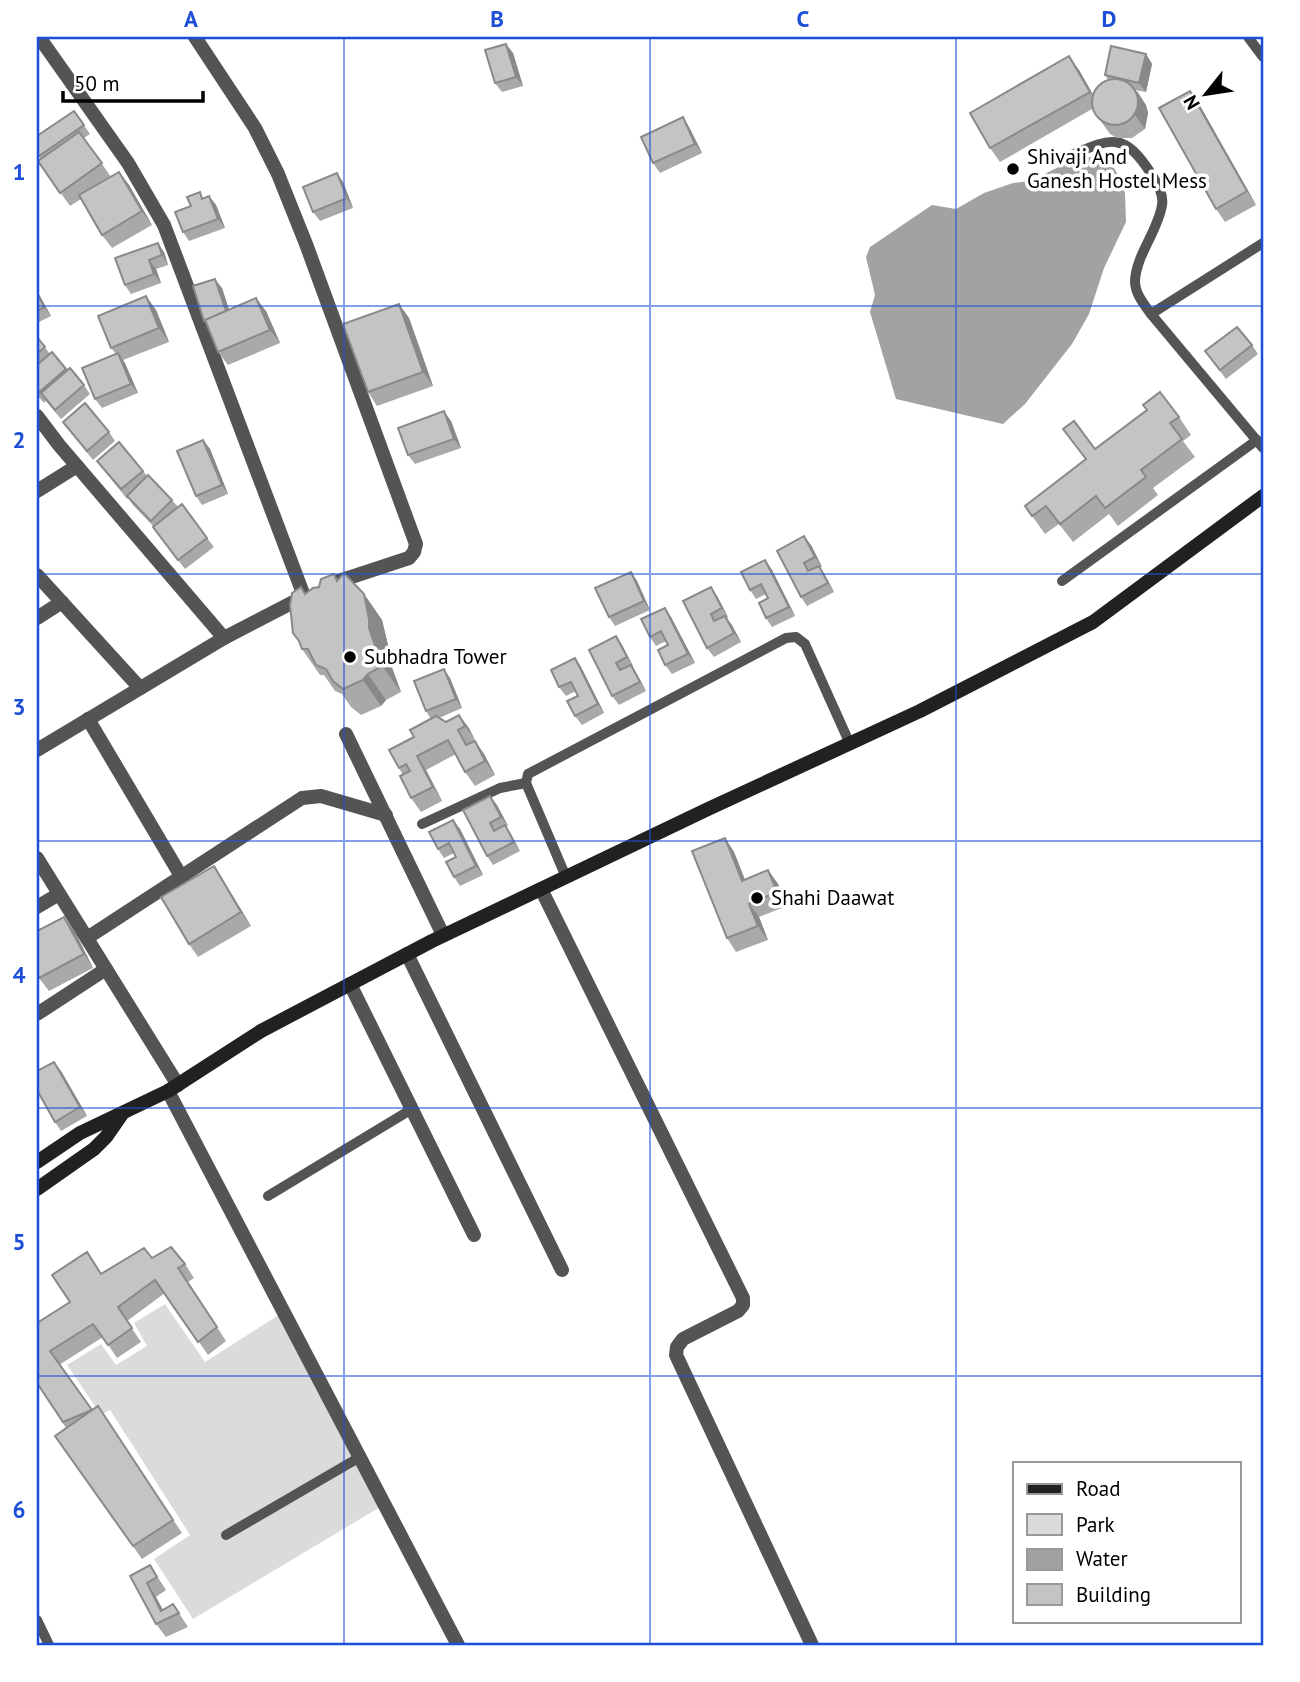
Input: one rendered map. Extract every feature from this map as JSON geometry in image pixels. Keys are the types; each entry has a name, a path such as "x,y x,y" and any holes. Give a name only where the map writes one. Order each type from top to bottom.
{"street":[{"path":"39,37 128,163 164,225 304,596"},
{"path":"37,750 224,638 304,596 344,579 409,558 416,544 278,174 255,128 195,37"},
{"path":"37,416 224,638"},
{"path":"37,491 77,466"},
{"path":"37,1162 80,1133 173,1088 261,1031 407,954 920,711 1093,622 1263,496"},
{"path":"37,575 140,688"},
{"path":"37,618 62,602"},
{"path":"88,719 181,876"},
{"path":"346,734 443,936"},
{"path":"87,939 302,798 321,796 386,815"},
{"path":"37,858 106,969 173,1088 458,1645"},
{"path":"541,889 743,1298 743,1305 738,1311 683,1339 677,1346 676,1355 812,1645"},
{"path":"37,907 59,894"},
{"path":"407,954 562,1270"},
{"path":"37,1014 106,969"},
{"path":"350,984 474,1235"},
{"path":"37,1189 94,1149 122,1114"}],"lane":[{"path":"1248,37 1263,57"},
{"path":"1062,581 1260,444 1138,295 1135,277 1162,205 1158,185 1138,153 1113,142 1104,142 1067,157"},
{"path":"1151,314 1263,243"},
{"path":"566,877 526,783 528,774 786,638 796,637 805,644 850,744"},
{"path":"422,824 500,788 526,783"},
{"path":"268,1196 411,1109"},
{"path":"226,1535 360,1457"},
{"path":"37,1620 49,1645"}],"green space":[{"path":"165,1304 205,1362 285,1311 387,1503 193,1619 154,1559 190,1535 110,1410 101,1415 67,1365 101,1344 116,1365 147,1346 134,1323"}],"water":[{"path":"1090,157 1114,168 1120,178 1125,193 1126,222 1104,268 1089,314 1072,344 1025,404 1003,424 896,399 870,312 875,295 866,257 870,247 932,205 956,209 984,193 1013,183 1030,181 1067,163"}],"building":[{"path":"506,44 516,77 495,83 485,50"},
{"path":"1111,46 1146,54 1139,83 1105,75"},
{"path":"1069,56 1090,92 990,148 970,113"},
{"path":"1115,79 1131,86 1138,102 1131,118 1115,125 1099,118 1092,102 1099,86"},
{"path":"1190,91 1247,191 1216,209 1159,108"},
{"path":"74,111 84,125 39,156 37,136"},
{"path":"683,117 695,144 653,163 641,137"},
{"path":"79,132 102,163 60,193 38,161"},
{"path":"119,172 142,211 102,235 79,195"},
{"path":"337,173 347,198 313,212 303,187"},
{"path":"200,192 202,199 209,196 218,219 183,232 175,212 191,206 187,197"},
{"path":"158,243 162,255 149,260 154,274 125,285 115,258"},
{"path":"215,279 226,311 204,321 193,286"},
{"path":"37,293 44,307 37,311"},
{"path":"146,296 159,328 111,348 98,316"},
{"path":"256,298 270,330 218,352 205,320"},
{"path":"399,304 423,372 368,392 343,324"},
{"path":"1237,327 1252,345 1220,370 1205,351"},
{"path":"37,337 45,347 37,354"},
{"path":"52,352 66,369 37,394 37,365"},
{"path":"118,353 131,384 95,399 82,368"},
{"path":"70,368 84,385 55,410 41,393"},
{"path":"1160,392 1179,417 1170,423 1182,439 1141,470 1146,477 1105,508 1096,496 1060,524 1046,506 1032,516 1025,506 1086,459 1063,429 1074,421 1095,449 1147,410 1143,405"},
{"path":"85,403 109,432 87,451 63,422"},
{"path":"444,411 454,439 408,455 398,428"},
{"path":"203,440 222,485 196,496 177,451"},
{"path":"119,442 143,471 121,489 97,461"},
{"path":"148,475 172,500 151,521 127,496"},
{"path":"182,504 207,538 178,560 153,527"},
{"path":"804,536 815,557 804,563 808,571 819,566 828,583 801,597 777,551"},
{"path":"765,560 789,607 766,618 759,603 768,598 761,584 750,590 741,572"},
{"path":"631,572 644,601 609,617 595,588"},
{"name":"Subhadra Tower","path":"344,573 364,594 369,628 382,666 363,680 343,689 333,681 326,669 316,665 308,649 302,649 293,633 290,605 292,593 301,587 305,594 319,587 321,579 334,574 337,581"},
{"path":"711,587 722,608 711,614 714,621 725,616 734,633 707,648 683,601"},
{"path":"665,608 688,654 665,665 658,650 668,645 661,631 650,637 641,619"},
{"path":"616,636 627,657 616,663 620,670 631,665 640,682 612,696 589,650"},
{"path":"575,658 598,704 575,716 567,701 578,696 571,682 559,687 551,670"},
{"path":"444,669 456,699 426,711 414,681"},
{"path":"459,715 465,726 458,730 466,745 475,741 485,761 465,772 448,740 417,756 433,787 411,798 400,776 410,771 406,764 399,768 389,750 414,737 410,730 436,716 446,722"},
{"path":"490,796 501,817 490,823 494,831 505,825 514,842 487,856 463,810"},
{"path":"453,820 476,866 454,877 446,862 456,857 449,843 438,849 429,832"},
{"path":"725,838 742,881 768,870 777,892 749,904 758,926 727,938 692,851"},
{"path":"214,866 241,912 189,944 161,897"},
{"path":"64,917 84,954 39,978 37,931"},
{"path":"54,1062 80,1107 55,1122 37,1090 37,1071"},
{"path":"171,1247 185,1264 178,1268 217,1327 198,1342 155,1280 118,1307 132,1328 108,1345 93,1324 50,1351 92,1410 63,1422 37,1383 37,1323 70,1302 52,1275 87,1252 101,1274 144,1248 152,1258"},
{"path":"98,1406 173,1520 133,1546 55,1436"},
{"path":"150,1565 157,1577 147,1583 161,1611 173,1604 179,1613 156,1624 130,1576"}],"place":[{"name":"Shivaji And Ganesh Hostel Mess","path":"1013,169"},
{"name":"Subhadra Tower","path":"350,657"},
{"name":"Shahi Daawat","path":"757,898"}]}
